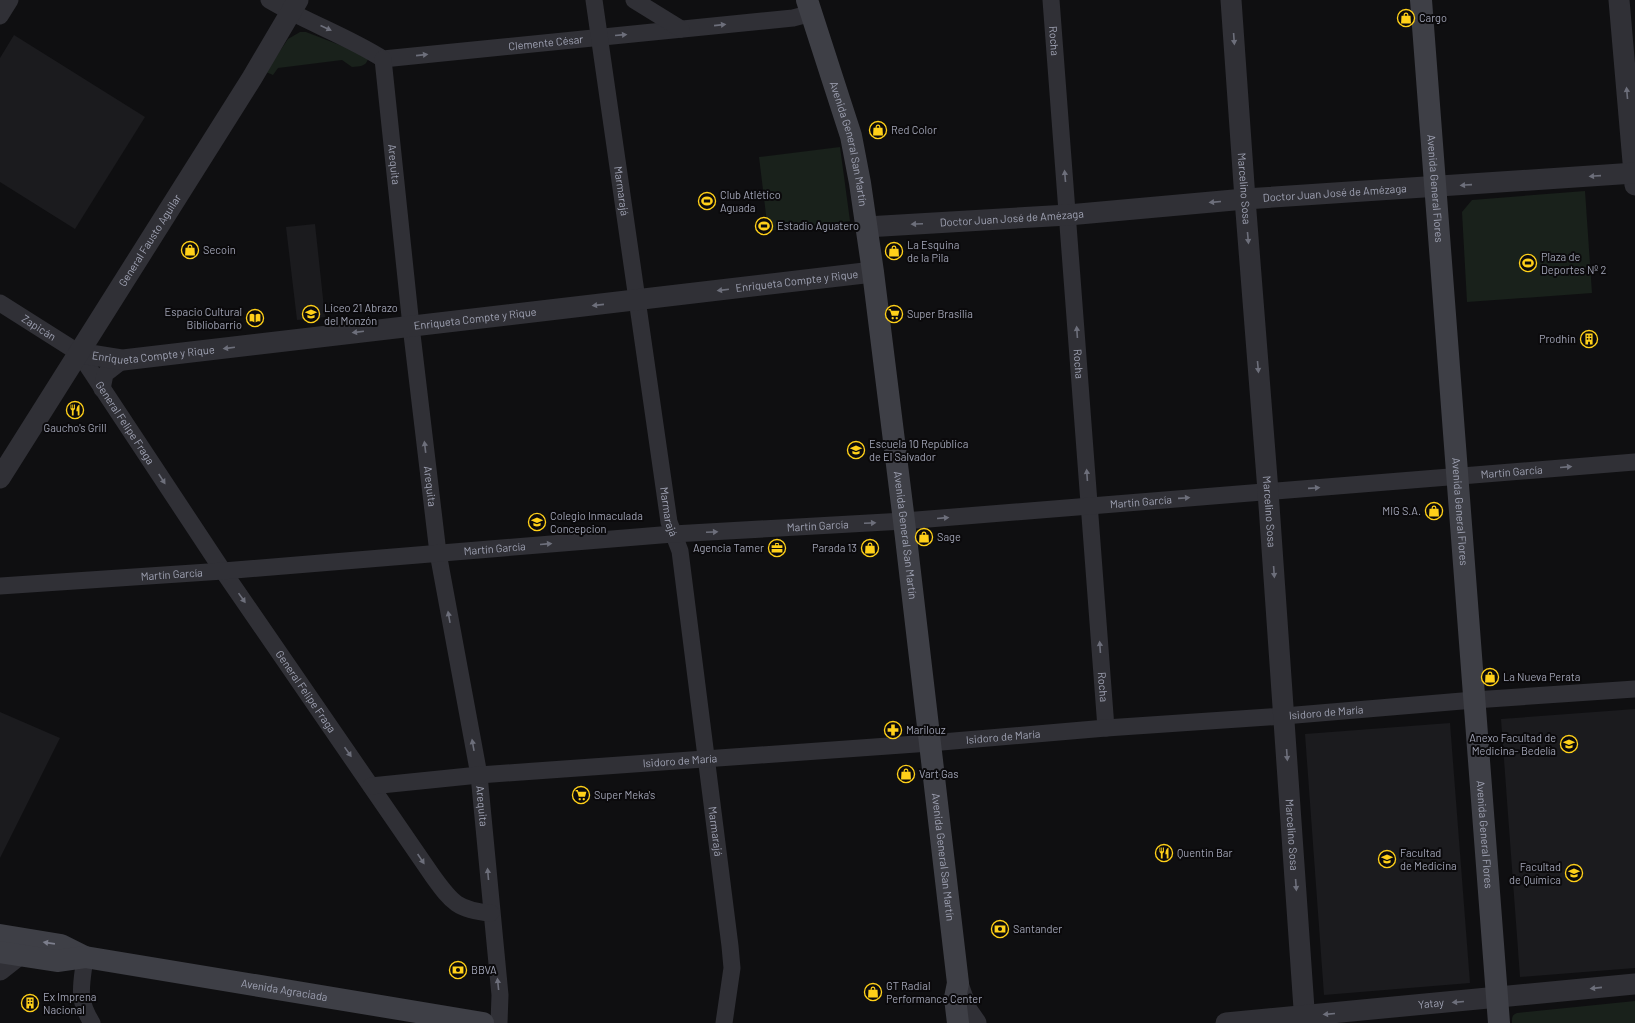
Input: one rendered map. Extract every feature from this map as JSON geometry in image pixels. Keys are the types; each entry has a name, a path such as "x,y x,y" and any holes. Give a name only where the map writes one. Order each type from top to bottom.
{"main road":[{"name":"Avenida General Flores","path":"1421,0 1499,1023"},
{"name":"Avenida General San Martín","path":"810,7 851,136 873,272 904,521 958,983 955,998 958,1023"},
{"name":"Avenida Agraciada","path":"0,935 61,945 85,957 472,1022"},
{"name":"Avenida Agraciada","path":"9,953 57,961 85,957"}],"street":[{"path":"0,16 10,0"},
{"path":"270,0 294,6 384,59"},
{"name":"Marmarajá","path":"594,0 669,522 680,551 732,968 724,1023"},
{"path":"634,0 681,29"},
{"name":"Rocha","path":"1051,0 1106,728"},
{"name":"Marcelino Sosa","path":"1231,0 1268,491 1304,1020"},
{"path":"1619,0 1635,177"},
{"name":"General Fausto Aguilar","path":"0,478 252,78 294,6"},
{"name":"Clemente César","path":"384,59 793,18 810,7"},
{"name":"Arequita","path":"384,59 411,326 438,553 479,775 491,913"},
{"name":"Doctor Juan José de Amézaga","path":"866,227 1068,215 1245,199 1435,187 1635,177"},
{"name":"Enriqueta Compte y Rique","path":"79,353 123,360 873,272"},
{"name":"Zapicán","path":"0,303 79,353"},
{"name":"General Felipe Fraga","path":"79,353 223,571 448,896 459,906 473,912 491,913"},
{"path":"102,389 105,374 123,360"},
{"name":"Martín García","path":"0,586 223,571 673,534 904,521 1635,462"},
{"name":"Isidoro de María","path":"371,786 479,775 930,743 1106,728 1635,689"},
{"path":"491,913 500,995 499,1023"},
{"path":"0,970 9,953"},
{"path":"85,957 80,995 86,1013 92,1023"},
{"name":"Avenida General San Martín","path":"958,983 965,1005 976,1023"},
{"name":"Yatay","path":"1226,1023 1304,1020 1635,984"}],"shaded area":[{"path":"300,32 306,32 363,54 368,59 367,62 362,66 352,67 342,60 278,68 273,75 266,72 288,39"},
{"path":"14,35 145,117 75,229 0,182 0,58"},
{"name":"Club Atlético Aguada","path":"840,147 850,221 768,231 759,157"},
{"name":"Plaza de Deportes Nº 2","path":"1585,191 1592,293 1467,302 1462,212 1472,200"},
{"path":"315,224 325,317 297,320 286,227"},
{"name":"Facultad de Química","path":"1635,709 1635,968 1520,977 1501,719"},
{"path":"0,712 60,738 0,858"},
{"name":"Facultad de Medicina","path":"1450,723 1470,983 1324,995 1305,734"},
{"path":"1635,1001 1635,1023 1512,1023 1513,1016 1517,1013"}],"place":[{"name":"Cargo","path":"1406,18"},
{"name":"Red Color","path":"878,130"},
{"name":"Club Atlético Aguada","path":"707,201"},
{"name":"Estadio Aguatero","path":"764,226"},
{"name":"Secoin","path":"190,250"},
{"name":"La Esquina de la Pila","path":"894,251"},
{"name":"Plaza de Deportes Nº 2","path":"1528,263"},
{"name":"Liceo 21 Abrazo del Monzón","path":"311,314"},
{"name":"Super Brasilia","path":"894,314"},
{"name":"Espacio Cultural Bibliobarrio","path":"255,318"},
{"name":"Prodhin","path":"1589,339"},
{"name":"Gaucho's Grill","path":"75,410"},
{"name":"Escuela 10 República de El Salvador","path":"856,450"},
{"name":"MIG S.A.","path":"1434,511"},
{"name":"Colegio Inmaculada Concepcion","path":"537,522"},
{"name":"Sage","path":"924,537"},
{"name":"Agencia Tamer","path":"777,548"},
{"name":"Parada 13","path":"870,548"},
{"name":"La Nueva Perata","path":"1490,677"},
{"name":"Marilouz","path":"893,730"},
{"name":"Anexo Facultad de Medicina- Bedelía","path":"1569,744"},
{"name":"Vart Gas","path":"906,774"},
{"name":"Super Meka's","path":"581,795"},
{"name":"Quentin Bar","path":"1164,853"},
{"name":"Facultad de Medicina","path":"1387,859"},
{"name":"Facultad de Química","path":"1574,873"},
{"name":"Santander","path":"1000,929"},
{"name":"BBVA","path":"458,970"},
{"name":"GT Radial Performance Center","path":"873,992"},
{"name":"Ex Imprena Nacional","path":"30,1003"}]}
